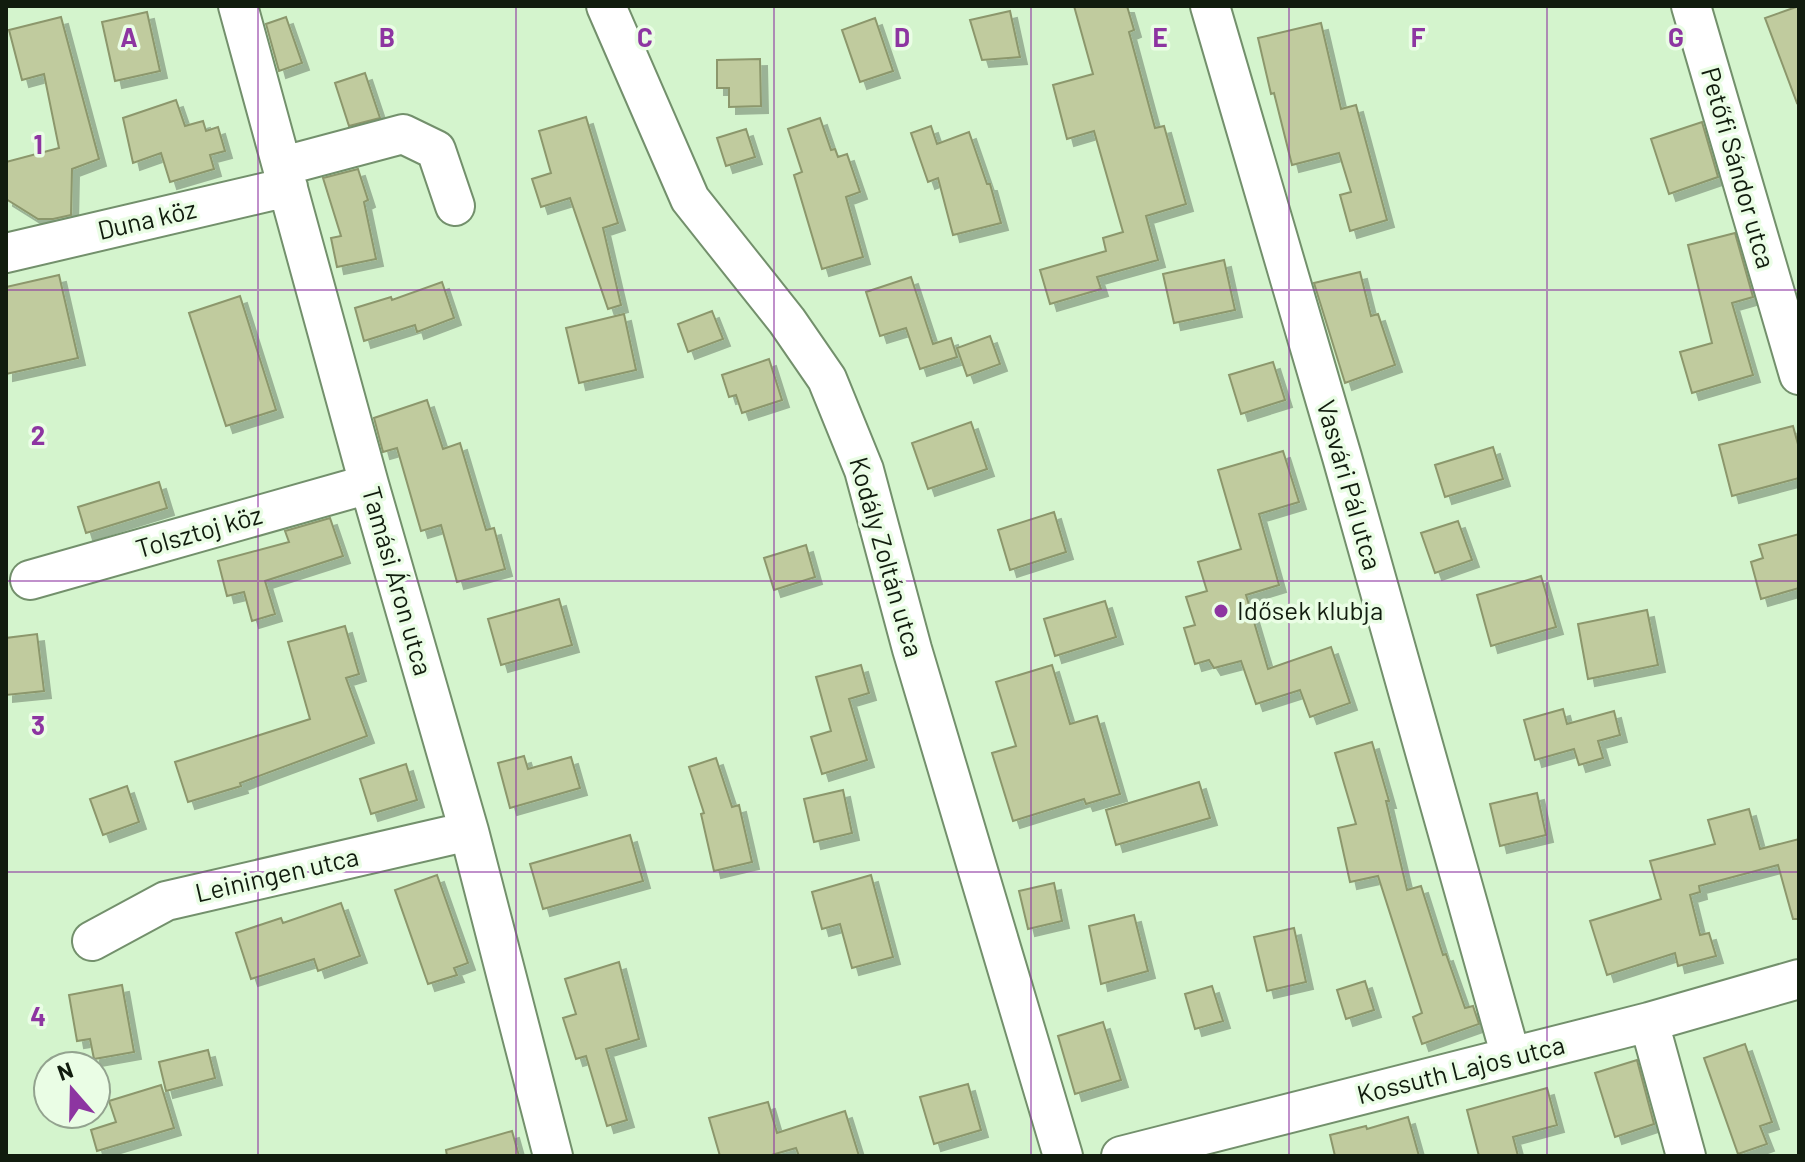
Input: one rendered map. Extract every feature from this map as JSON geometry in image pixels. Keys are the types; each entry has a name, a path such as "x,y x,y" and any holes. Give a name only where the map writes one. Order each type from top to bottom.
{"street":[{"name":"Tamási Áron utca","path":"238,6 369,484 469,831 553,1156"},
{"name":"Kodály Zoltán utca","path":"606,6 690,199 787,321 827,379 864,470 912,649 1063,1156"},
{"name":"Vasvári Pál utca","path":"1210,6 1342,457 1511,1057"},
{"name":"Petőfi Sándor utca","path":"1691,6 1799,375"},
{"name":"Duna köz","path":"6,253 285,176 403,134 436,150 455,206"},
{"name":"Tolsztoj köz","path":"30,580 369,484"},
{"name":"Leiningen utca","path":"92,941 166,901 469,831"},
{"name":"Kossuth Lajos utca","path":"1121,1156 1238,1142 1511,1057 1799,979"},
{"path":"1649,1022 1686,1156"}],"building":[{"path":"1074,6 1127,6 1134,30 1129,32 1155,128 1164,126 1186,204 1146,216 1158,260 1097,277 1101,289 1050,304 1040,270 1106,251 1103,238 1123,232 1094,131 1067,139 1053,85 1093,74"},
{"path":"1799,6 1799,102 1797,103 1765,18"},
{"path":"1010,11 1020,57 982,60 970,20"},
{"path":"147,12 160,71 115,81 102,22"},
{"path":"61,17 99,159 72,169 71,215 38,219 6,199 6,162 59,148 44,74 22,80 9,30"},
{"path":"286,17 302,63 279,71 266,24"},
{"path":"875,18 893,71 860,82 842,30"},
{"path":"1321,23 1341,109 1356,105 1387,220 1350,231 1340,195 1351,192 1339,153 1292,165 1258,38"},
{"path":"760,59 761,106 729,107 729,88 717,88 717,60"},
{"path":"365,73 380,118 349,126 335,83"},
{"path":"176,100 185,126 203,121 206,131 218,127 225,151 210,155 214,169 170,182 161,153 133,163 123,118"},
{"path":"586,117 618,223 603,228 621,305 608,309 570,198 541,207 532,179 551,173 539,131"},
{"path":"820,118 831,150 835,149 838,157 847,154 860,192 846,197 863,257 822,269 794,175 802,172 788,129"},
{"path":"1702,122 1718,177 1669,194 1651,139"},
{"path":"931,126 937,144 969,132 987,184 990,184 1001,223 953,235 938,178 928,182 911,133"},
{"path":"746,129 755,157 726,166 717,138"},
{"path":"358,169 368,200 364,202 376,259 337,267 331,238 341,236 323,178"},
{"path":"1735,233 1753,297 1732,303 1753,375 1692,393 1680,352 1712,343 1688,245"},
{"path":"1224,260 1235,310 1174,323 1163,274"},
{"path":"1360,272 1371,316 1378,314 1395,365 1345,383 1314,283"},
{"path":"59,275 78,358 6,374 6,287"},
{"path":"911,277 933,344 951,338 957,357 920,369 906,328 880,336 866,292"},
{"path":"442,282 454,318 417,332 415,325 364,341 355,308 391,297 392,300"},
{"path":"240,296 276,410 226,426 189,313"},
{"path":"712,311 723,339 688,352 678,324"},
{"path":"624,314 636,370 579,383 566,328"},
{"path":"990,336 1000,364 967,376 957,348"},
{"path":"769,359 782,400 742,413 736,395 729,397 722,375"},
{"path":"1273,362 1285,400 1241,414 1229,375"},
{"path":"427,400 443,449 460,443 486,530 494,528 505,569 457,582 441,525 421,531 397,448 383,452 374,418"},
{"path":"971,422 987,469 928,489 912,443"},
{"path":"1793,426 1799,448 1799,478 1732,496 1719,445"},
{"path":"1493,447 1503,479 1445,497 1435,465"},
{"path":"1283,451 1299,502 1259,514 1279,585 1246,595 1268,669 1331,647 1350,703 1310,717 1300,690 1256,704 1241,661 1214,668 1209,660 1195,664 1184,628 1195,625 1186,597 1207,591 1198,562 1241,549 1218,470"},
{"path":"159,482 167,508 86,533 78,507"},
{"path":"1054,512 1066,552 1010,570 998,530"},
{"path":"330,518 343,556 265,581 275,614 252,621 244,592 227,596 218,561 289,542 285,531"},
{"path":"1458,521 1472,560 1435,573 1421,533"},
{"path":"1799,534 1799,588 1761,599 1751,562 1763,558 1759,545"},
{"path":"806,545 815,577 774,590 764,558"},
{"path":"1541,576 1556,627 1491,646 1477,595"},
{"path":"559,599 572,645 501,665 488,619"},
{"path":"1105,601 1116,637 1055,656 1044,619"},
{"path":"1647,610 1658,665 1588,679 1578,624"},
{"path":"345,626 359,674 346,678 367,736 240,783 241,786 188,802 175,762 310,719 288,642"},
{"path":"37,634 44,691 6,695 6,638"},
{"path":"861,665 869,693 849,699 867,760 822,774 811,737 831,731 816,677"},
{"path":"1052,665 1070,724 1097,716 1120,794 1086,804 1084,799 1013,821 992,753 1016,746 996,682"},
{"path":"1563,709 1567,724 1614,711 1620,735 1598,741 1603,758 1579,765 1574,749 1535,760 1524,720"},
{"path":"1372,742 1389,801 1386,801 1407,890 1421,886 1443,955 1446,954 1465,1008 1473,1006 1479,1024 1422,1044 1413,1017 1422,1013 1378,876 1350,882 1338,828 1356,824 1335,753"},
{"path":"524,756 528,769 571,757 580,788 510,808 498,763"},
{"path":"716,758 732,807 739,805 752,862 714,871 701,814 704,813 689,767"},
{"path":"406,764 417,800 371,814 360,779"},
{"path":"1199,782 1210,818 1116,845 1106,810"},
{"path":"127,786 139,822 103,835 90,799"},
{"path":"843,790 852,833 814,842 804,799"},
{"path":"1537,793 1546,835 1500,846 1490,804"},
{"path":"1749,809 1760,849 1799,839 1799,919 1793,919 1778,865 1699,886 1700,892 1690,895 1700,935 1709,933 1716,956 1678,966 1675,953 1607,975 1590,921 1661,899 1650,861 1715,844 1708,820"},
{"path":"630,835 643,881 543,909 530,864"},
{"path":"437,875 468,963 454,968 457,975 428,984 395,890"},
{"path":"871,875 893,957 852,968 840,924 822,929 812,892"},
{"path":"1054,883 1062,921 1028,929 1019,891"},
{"path":"341,903 360,956 318,971 314,959 251,979 236,933 281,918 283,923"},
{"path":"1134,915 1148,971 1101,984 1089,926"},
{"path":"1294,928 1306,982 1267,991 1254,937"},
{"path":"619,962 639,1039 606,1049 627,1120 607,1126 586,1056 576,1059 563,1018 576,1014 565,979"},
{"path":"1365,981 1374,1010 1346,1019 1337,990"},
{"path":"122,985 134,1052 112,1056 112,1050 92,1050 90,1039 77,1041 69,995"},
{"path":"1212,986 1223,1021 1195,1029 1185,994"},
{"path":"1103,1022 1121,1080 1075,1094 1058,1036"},
{"path":"1745,1044 1772,1122 1760,1126 1767,1144 1738,1154 1704,1058"},
{"path":"208,1050 215,1078 166,1091 159,1062"},
{"path":"1637,1060 1654,1124 1615,1137 1595,1073"},
{"path":"968,1084 981,1130 934,1144 920,1097"},
{"path":"161,1085 174,1128 97,1151 91,1130 112,1130 112,1123 116,1122 112,1100"},
{"path":"1547,1088 1557,1125 1513,1137 1518,1156 1479,1156 1467,1110"},
{"path":"768,1102 777,1133 845,1111 859,1156 799,1156 796,1148 768,1156 720,1156 709,1118"},
{"path":"1408,1117 1419,1156 1335,1156 1330,1135 1366,1126 1367,1129"},
{"path":"512,1131 519,1156 447,1156 446,1150"}],"place":[{"name":"Idősek klubja","path":"1221,611"}]}
